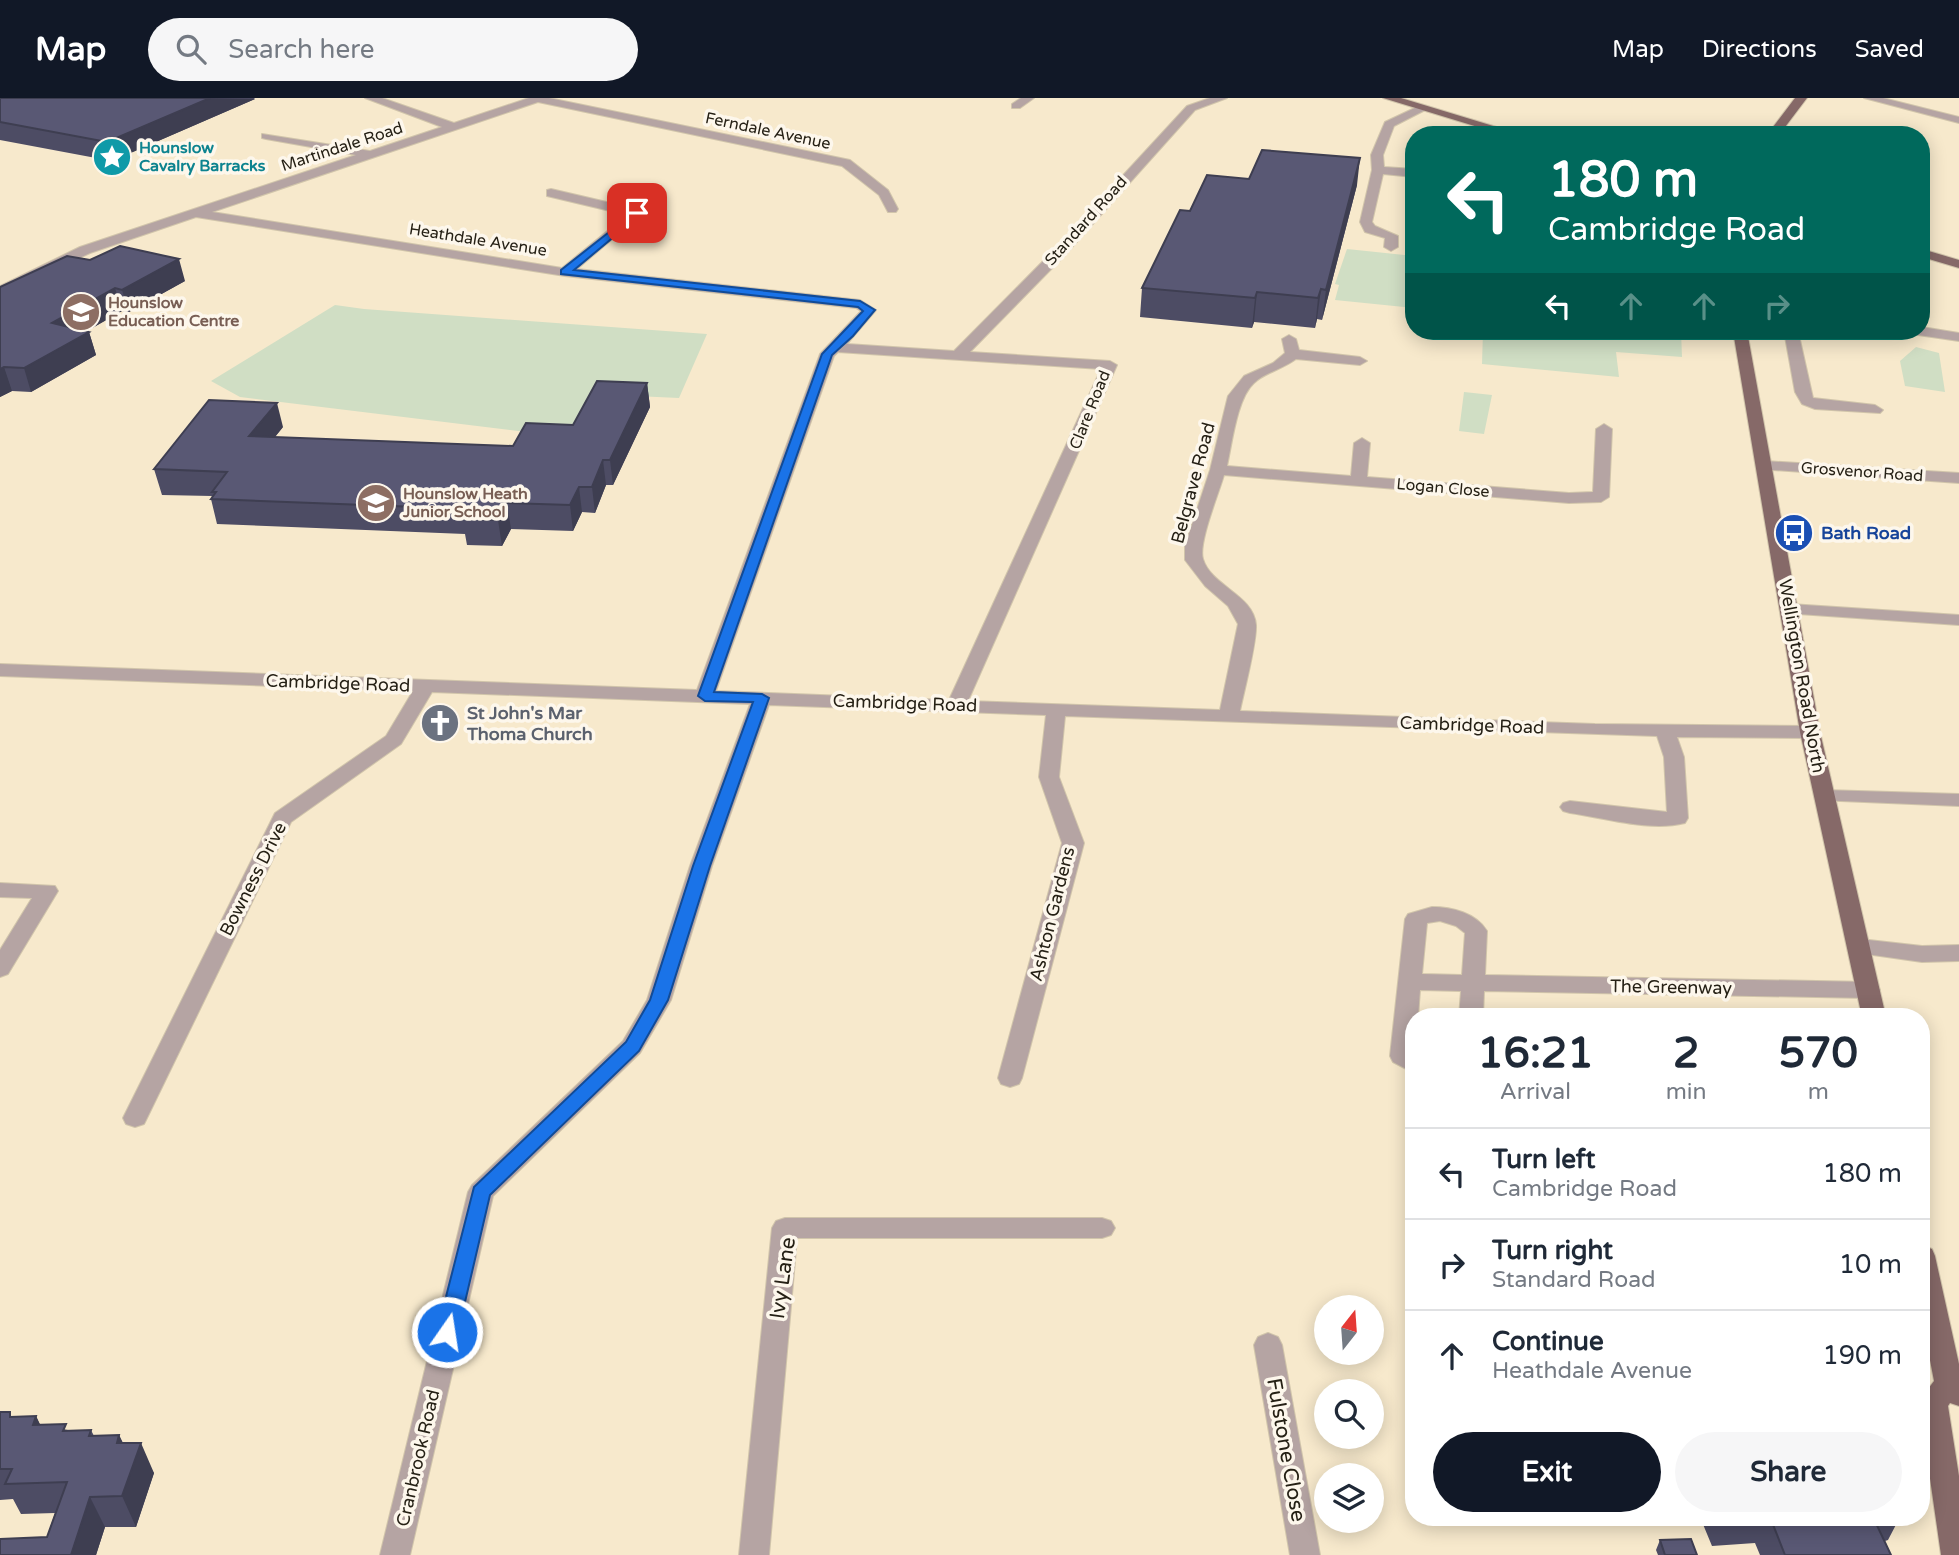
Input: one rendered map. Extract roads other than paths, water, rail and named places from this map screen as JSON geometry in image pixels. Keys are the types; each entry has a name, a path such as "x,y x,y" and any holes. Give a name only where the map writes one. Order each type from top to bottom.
{"main road":[{"path":"1389,98 1487,126"},
{"path":"1780,126 1801,98"},
{"path":"1930,248 1959,257"},
{"path":"1930,256 1959,265"},
{"name":"Wellington Road North","path":"1742,340 1810,732 1872,1008"},
{"path":"1930,1289 1954,1389 1933,1403 1956,1555"}],"street":[{"path":"371,98 454,127"},
{"name":"Martindale Road","path":"0,291 85,250 539,98"},
{"name":"Ferndale Avenue","path":"539,98 846,163 884,193 892,209"},
{"path":"1016,106 1028,98"},
{"name":"Standard Road","path":"958,355 1060,251 1191,108 1221,98"},
{"path":"1870,98 1959,120"},
{"path":"1391,247 1392,236 1370,229 1366,222 1378,170 1377,155 1389,124 1423,108"},
{"path":"266,136 370,155"},
{"path":"1378,170 1405,172"},
{"path":"551,193 637,213 565,272"},
{"name":"Heathdale Avenue","path":"195,213 565,272 860,304 869,310 833,348"},
{"path":"1930,333 1959,337"},
{"path":"1793,340 1807,401 1875,410"},
{"name":"Belgrave Road","path":"1229,716 1247,624 1236,603 1211,582 1194,560 1194,546 1218,470 1236,396 1249,379 1278,366 1291,346 1360,361"},
{"path":"705,696 827,354 833,348"},
{"name":"Clare Road","path":"833,348 1110,365 956,705"},
{"name":"Logan Close","path":"1218,470 1569,498 1601,497 1604,429"},
{"path":"1359,481 1362,443"},
{"name":"Grosvenor Road","path":"1765,466 1959,478"},
{"path":"1790,609 1959,620"},
{"name":"Cambridge Road","path":"0,670 1595,730 1810,732"},
{"name":"Bowness Drive","path":"135,1118 282,818 394,740 426,686"},
{"name":"Cranbrook Road","path":"395,1555 481,1192 632,1047 659,1000 701,866 762,698"},
{"name":"Ashton Gardens","path":"1010,1078 1073,844 1049,777 1056,709"},
{"path":"1570,807 1650,818 1678,818 1674,757 1665,730"},
{"path":"1824,796 1959,800"},
{"path":"0,890 47,891 0,969"},
{"path":"1407,1008 1416,919 1428,913 1465,919 1476,931 1472,1008"},
{"path":"1860,947 1922,954 1959,953"},
{"name":"The Greenway","path":"1409,982 1868,990"},
{"path":"1405,1024 1402,1056 1405,1058"},
{"name":"Ivy Lane","path":"754,1555 785,1228 1102,1228"},
{"name":"Fulstone Close","path":"1268,1346 1305,1555"}],"place":[{"name":"Hounslow Cavalry Barracks","path":"112,157"},
{"name":"Hounslow Education Centre","path":"81,312"},
{"name":"Hounslow Heath Junior School","path":"376,503"},
{"name":"Bath Road","path":"1794,533"},
{"name":"St John's Mar Thoma Church","path":"440,723"}]}
